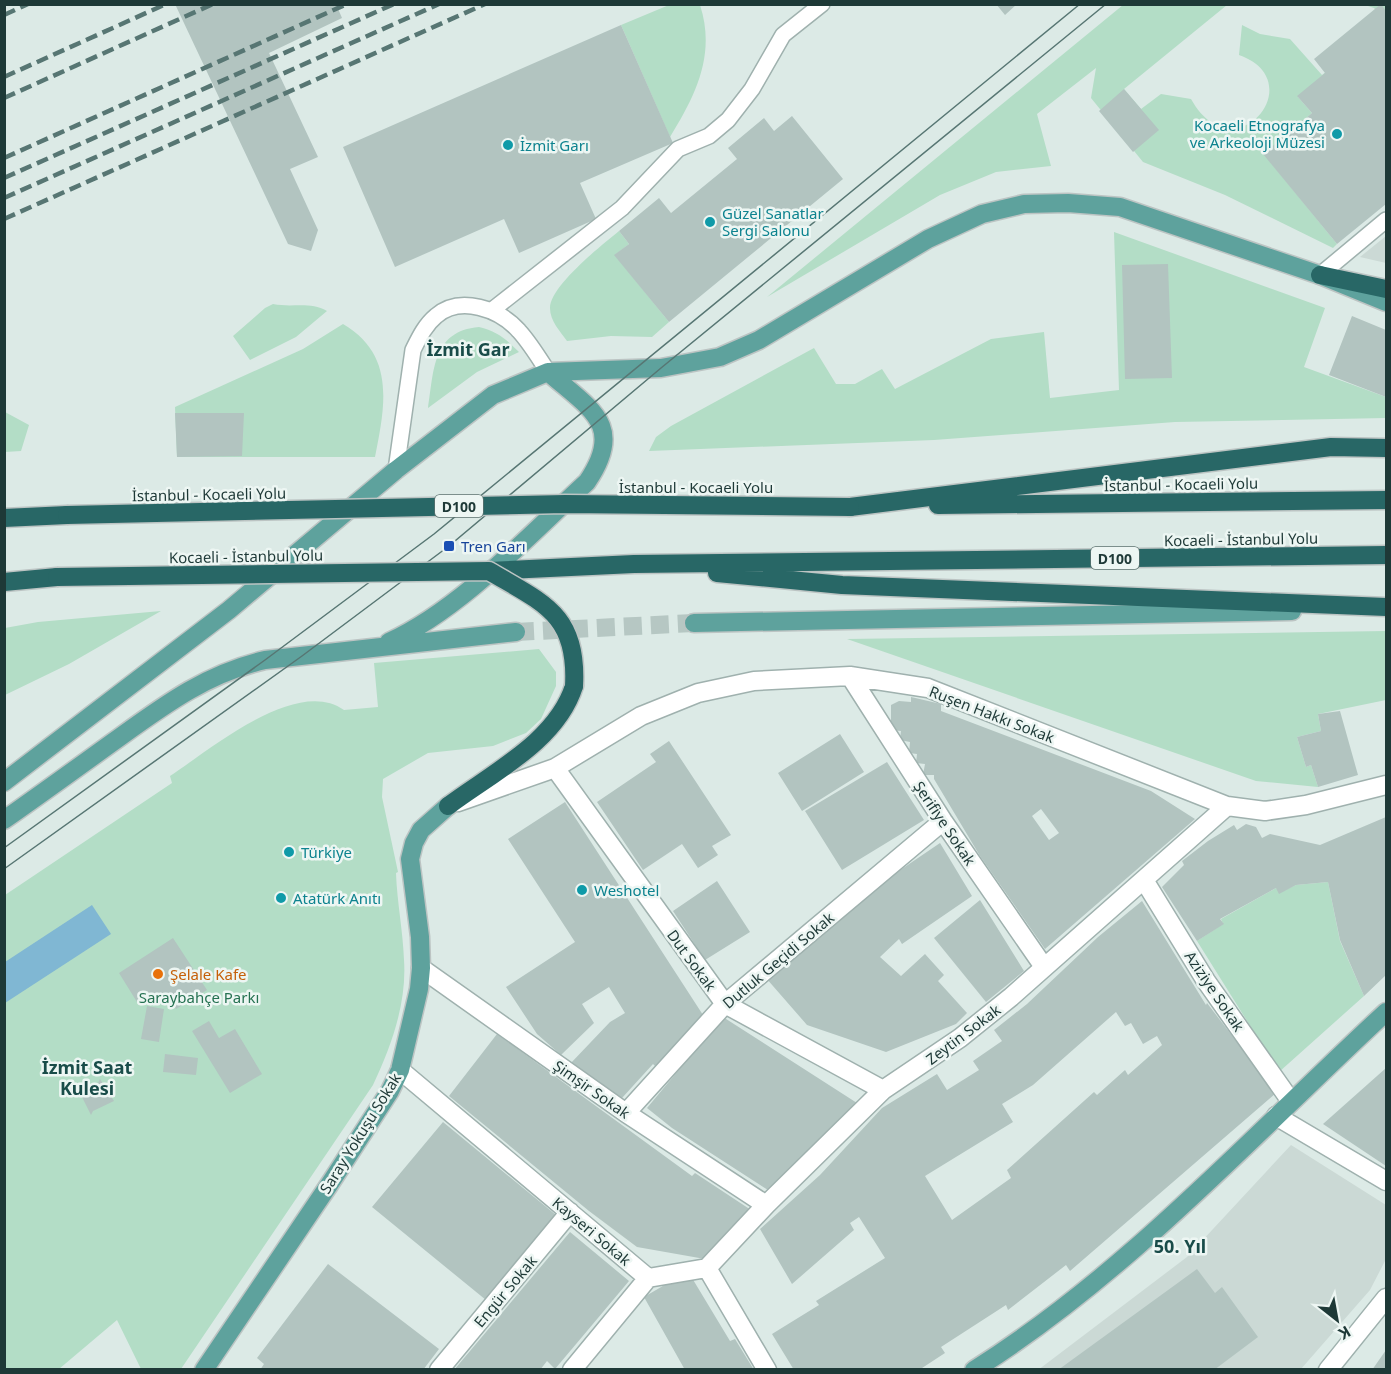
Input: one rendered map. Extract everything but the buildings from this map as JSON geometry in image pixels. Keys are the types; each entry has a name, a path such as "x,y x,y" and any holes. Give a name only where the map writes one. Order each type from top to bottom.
{"highway":[{"path":"1320,275 1386,289"},
{"path":"850,507 1330,447 1386,448"},
{"name":"İstanbul - Kocaeli Yolu","path":"4,518 565,504 850,507 1386,500"},
{"name":"Kocaeli - İstanbul Yolu","path":"634,564 1386,555"},
{"path":"634,564 843,585 1386,608"},
{"name":"D100","path":"489,571 634,564"},
{"path":"448,806 522,752 557,721 569,703 574,686 574,650 554,612 489,571"},
{"name":"Kocaeli - İstanbul Yolu","path":"4,582 57,577 489,571"}],"main road":[{"path":"4,782 229,610 396,470 493,395 548,372 661,368 720,357 759,340 928,239 982,214 1024,204 1068,202 1120,207 1320,275 1386,302"},
{"path":"376,648 416,629 445,608 587,482 600,464 606,443 601,426 587,407 548,372"},
{"path":"694,623 1386,608"},
{"path":"4,819 162,707 213,676 234,668 265,660 516,632"},
{"name":"Saray Yokuşu Sokak","path":"204,1370 329,1185 390,1091 400,1070 419,989 421,968 420,936 410,859 414,843 421,830 448,806"},
{"path":"974,1370 1034,1329 1091,1284 1200,1188 1290,1100 1386,1012"}],"street":[{"name":"Ruşen Hakkı Sokak","path":"448,806 555,768 641,716 698,693 754,681 850,676 928,688 1227,806 1265,811 1306,805 1386,784"},
{"name":"Şerifiye Sokak","path":"850,676 943,821 1044,968"},
{"name":"Dut Sokak","path":"555,768 724,1004 883,1090"},
{"name":"Zeytin Sokak","path":"706,1268 766,1205 883,1090 960,1038 1044,968 1227,806"},
{"name":"Dutluk Geçidi Sokak","path":"626,1113 724,1004 943,821"},
{"name":"Aziziye Sokak","path":"1144,880 1206,981 1290,1100"},
{"name":"Şimşir Sokak","path":"421,968 626,1113 766,1205"},
{"name":"Kayseri Sokak","path":"400,1070 648,1278"},
{"path":"1276,1116 1386,1181"},
{"name":"Engür Sokak","path":"439,1370 570,1212"},
{"path":"572,1370 648,1278 706,1268 767,1370"},
{"path":"1328,1370 1386,1298"}],"lane":[{"path":"491,311 622,208 678,149 710,135 728,120 752,89 783,35 822,4"},
{"path":"1320,275 1386,220"},
{"path":"396,470 410,366 419,336 437,315 450,309 478,306 491,311 518,329 548,372"}],"shaded area":[{"path":"1386,236 1386,263 1360,257"},
{"path":"1291,1145 1386,1205 1386,1259 1370,1290 1301,1369 1038,1370 1187,1257"}],"green space":[{"path":"669,5 700,5 706,40 701,74 688,106 670,137 621,25"},
{"path":"1123,5 1227,5 1124,89 1141,109 1161,94 1191,99 1208,120 1227,128 1245,126 1259,116 1268,101 1269,84 1260,68 1239,55 1242,25 1260,34 1290,39 1322,75 1386,23 1386,27 1298,97 1312,113 1264,154 1337,244 1333,248 1225,195 1143,162 1091,98 1096,68 1037,114 1051,166 996,172 940,195 767,297"},
{"path":"1365,5 1386,5 1386,23 1374,8"},
{"path":"619,231 629,244 615,255 669,322 652,337 611,336 567,341 552,317 550,308 552,299 578,266"},
{"path":"1114,232 1325,308 1304,367 1386,397 1386,418 1175,422 934,440 649,451 656,437 671,426 814,348 836,384 855,384 882,369 895,389 991,339 1044,332 1050,398 1119,390"},
{"path":"273,304 308,305 327,311 296,337 250,360 233,336 265,308"},
{"path":"343,324 360,337 372,351 379,366 383,383 383,401 375,457 177,457 175,407 303,349"},
{"path":"479,327 501,336 519,352 477,372 428,408 434,367 444,345 452,336 464,330"},
{"path":"5,412 29,425 21,451 5,452"},
{"path":"161,611 69,664 5,695 5,628 38,622"},
{"path":"1386,631 1386,700 1318,714 1321,731 1297,737 1306,767 1311,765 1318,787 1256,781 847,639"},
{"name":"Saraybahçe Parkı","path":"539,649 556,672 556,686 541,719 526,733 493,746 428,753 383,779 382,797 398,872 396,873 404,960 403,992 392,1040 373,1085 181,1369 141,1369 117,1320 59,1369 5,1370 5,895 172,783 170,776 255,720 279,709 303,702 325,702 344,710 378,707 374,663"},
{"path":"1328,882 1340,941 1364,996 1279,1072 1197,941 1223,924 1221,919 1276,888 1283,891 1296,885"}],"water":[{"path":"92,905 111,934 5,1003 5,962"}],"tunnel":[{"path":"516,632 694,623"}],"tram line":[{"path":"4,848 265,660 434,534 1080,4"},
{"path":"4,869 302,656 449,546 661,368 1106,4"}],"railway":[{"path":"4,15 28,4"},
{"path":"4,77 166,4"},
{"path":"4,98 213,4"},
{"path":"4,158 347,4"},
{"path":"4,178 394,4"},
{"path":"4,198 439,4"},
{"path":"4,219 485,4"}],"place":[{"name":"Kocaeli Etnografya ve Arkeoloji Müzesi","path":"1337,134"},
{"name":"İzmit Garı","path":"508,145"},
{"name":"Güzel Sanatlar Sergi Salonu","path":"710,222"},
{"name":"Tren Garı","path":"449,546"},
{"name":"Türkiye","path":"289,852"},
{"name":"Weshotel","path":"582,890"},
{"name":"Atatürk Anıtı","path":"281,898"},
{"name":"Şelale Kafe","path":"158,974"}],"district":[{"name":"İzmit Gar","path":"468,349"},
{"name":"İzmit Saat Kulesi","path":"87,1077"},
{"name":"50. Yıl","path":"1180,1246"}]}
